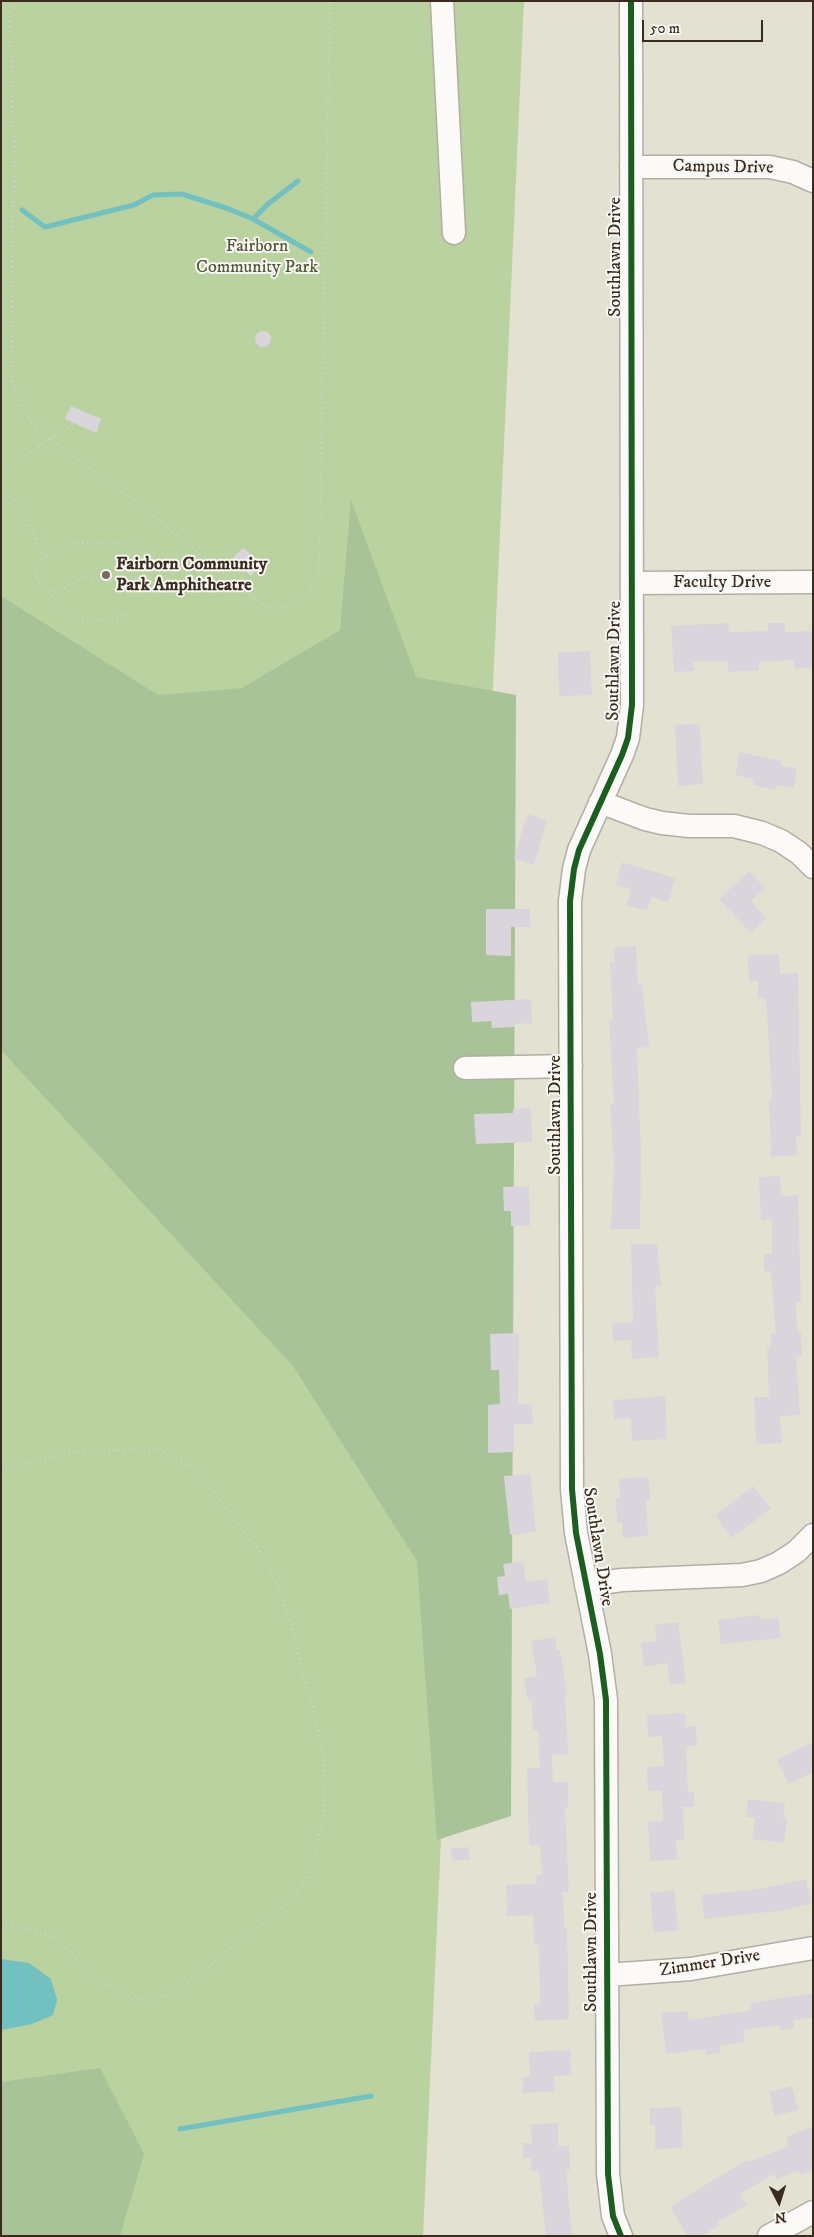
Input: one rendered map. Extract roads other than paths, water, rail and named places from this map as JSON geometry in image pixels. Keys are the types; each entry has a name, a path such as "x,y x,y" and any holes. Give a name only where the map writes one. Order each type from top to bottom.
{"street":[{"path":"442,1 454,233"},
{"name":"Southlawn Drive","path":"621,2236 613,2216 608,2174 606,1700 576,1533 572,1489 571,885 579,850 622,755 630,722 632,583 632,1"},
{"name":"Campus Drive","path":"631,167 770,167 793,172 813,181"},
{"name":"Faculty Drive","path":"632,583 813,582"},
{"path":"600,802 645,819 662,823 689,826 734,826 762,832 782,841 799,853 813,867"},
{"path":"465,1068 571,1066"},
{"path":"586,1585 631,1580 742,1575 779,1563 796,1552 813,1535"},
{"name":"Zimmer Drive","path":"607,1974 691,1969 813,1948"},
{"path":"769,2236 813,2212"}],"water":[{"path":"1,1959 29,1963 51,1979 57,2000 53,2015 32,2024 1,2030"}],"waterway":[{"path":"253,219 268,204 298,181"},
{"path":"22,210 45,227 134,205 153,195 182,194 253,219 311,252"},
{"path":"180,2129 371,2096"}],"place":[{"name":"Fairborn Community Park Amphitheatre","path":"106,575"}],"park label":[{"name":"Fairborn Community Park","path":"257,257"}]}
